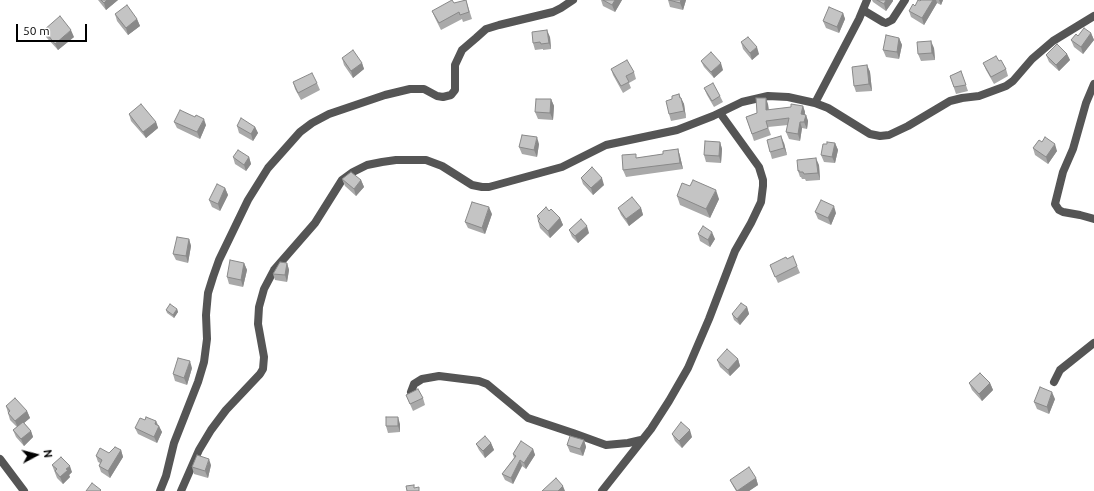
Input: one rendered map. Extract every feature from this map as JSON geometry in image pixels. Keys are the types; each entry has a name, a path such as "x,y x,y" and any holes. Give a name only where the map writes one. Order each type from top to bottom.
{"street":[{"path":"160,491 166,476 174,443 198,382 204,362 207,339 206,315 212,277 248,200 268,168 300,132 312,123 329,114 353,105 410,88 424,89 437,96 443,97 451,95 455,90 456,85 455,65 462,50 486,30 499,25 553,12 562,8 573,0"},
{"path":"815,103 864,10 867,0"},
{"path":"864,10 886,23 892,20 905,0"},
{"path":"181,491 199,450 211,430 226,410 263,369 264,357 258,324 259,307 264,289 274,270 315,223 342,180 353,172 367,165 382,162 396,160 426,160 442,166 472,185 488,187 562,167 606,145 677,130 720,113 742,102 768,96 788,97 815,103 828,108 870,134 880,136 889,135 908,126 950,101 979,96 1006,86 1013,81 1032,59 1053,41 1094,16"},
{"path":"1094,84 1086,103 1074,149 1063,172 1055,204 1058,210 1063,212 1080,214 1094,219"},
{"path":"602,491 651,429 688,368 709,319 735,251 751,222 763,194 763,180 758,167 720,113"},
{"path":"1054,382 1060,370 1094,343"},
{"path":"411,392 414,384 422,379 439,376 479,380 487,384 528,418 606,445 641,440"},
{"path":"0,459 24,491"}],"building":[{"path":"452,0 454,3 466,0 469,12 460,15 459,12 439,23 432,11"},
{"path":"603,0 615,0 612,5"},
{"path":"669,0 681,0 680,3"},
{"path":"877,0 886,0 884,4"},
{"path":"918,0 933,0 922,18 909,11 913,4 915,6"},
{"path":"127,5 137,19 126,28 115,14"},
{"path":"829,7 843,13 837,27 823,21"},
{"path":"60,16 71,30 55,44 44,30"},
{"path":"1084,28 1091,33 1081,47 1071,40 1076,34 1078,36"},
{"path":"547,30 549,43 533,43 532,32"},
{"path":"886,35 899,38 897,52 883,50"},
{"path":"748,37 757,47 750,53 741,42"},
{"path":"931,41 932,53 918,54 917,42"},
{"path":"1057,44 1067,54 1056,65 1046,55"},
{"path":"353,50 362,63 351,71 342,58"},
{"path":"711,52 721,63 711,72 701,61"},
{"path":"996,56 999,61 1001,60 1006,69 991,77 983,63"},
{"path":"627,60 634,72 626,76 629,82 621,86 611,69"},
{"path":"867,65 869,84 854,86 852,67"},
{"path":"961,71 966,85 954,87 950,76"},
{"path":"312,73 317,83 298,93 293,82"},
{"path":"713,83 720,96 712,101 704,88"},
{"path":"679,94 684,111 669,114 666,101 672,99 672,96"},
{"path":"756,98 766,98 766,110 791,107 791,104 803,106 801,114 806,115 804,122 800,122 798,134 786,132 789,118 766,121 768,128 752,134 746,117 757,113"},
{"path":"536,99 551,99 550,113 535,112"},
{"path":"141,104 156,122 143,132 129,114"},
{"path":"180,110 195,117 196,115 204,119 197,132 174,122"},
{"path":"241,118 255,127 251,134 237,126"},
{"path":"522,135 537,137 534,150 519,147"},
{"path":"781,136 784,148 770,152 767,140"},
{"path":"1045,137 1055,144 1046,157 1033,148 1039,140 1042,142"},
{"path":"705,141 720,142 719,156 704,155"},
{"path":"827,142 835,143 832,157 821,155 823,144 827,144"},
{"path":"678,149 680,163 623,170 622,155 636,154 636,158 663,154 663,151"},
{"path":"238,150 249,157 244,165 233,157"},
{"path":"816,158 818,173 804,174 803,172 799,172 799,170 798,171 797,160"},
{"path":"592,167 602,178 591,188 581,178"},
{"path":"351,172 361,180 354,189 342,179"},
{"path":"693,180 716,190 706,209 677,196 682,183 690,186"},
{"path":"217,184 225,188 218,204 209,200"},
{"path":"632,197 641,208 626,219 618,208"},
{"path":"821,200 834,206 828,218 815,212"},
{"path":"472,202 489,207 482,228 465,222"},
{"path":"546,207 549,211 551,209 560,218 548,231 538,221 540,219 537,216"},
{"path":"581,219 587,226 575,236 569,230"},
{"path":"703,226 712,232 708,240 698,234"},
{"path":"177,237 189,239 186,256 173,254"},
{"path":"793,256 797,266 775,277 770,265 786,257 787,259"},
{"path":"230,260 244,263 241,280 227,277"},
{"path":"280,262 287,263 285,275 273,274"},
{"path":"741,303 747,307 737,319 732,314"},
{"path":"170,304 177,309 173,315 166,310"},
{"path":"727,349 738,359 728,370 717,360"},
{"path":"178,358 190,361 184,378 173,374"},
{"path":"980,373 990,383 979,394 969,383"},
{"path":"1040,387 1052,392 1047,407 1034,402"},
{"path":"418,389 423,398 410,404 406,395"},
{"path":"15,398 27,411 15,421 8,413 10,411 6,406"},
{"path":"146,417 156,421 155,424 159,426 154,437 135,428 140,418 145,420"},
{"path":"386,417 398,417 398,426 386,426"},
{"path":"23,422 31,431 21,439 13,430"},
{"path":"681,422 690,430 679,441 672,434"},
{"path":"485,436 491,443 483,451 476,444"},
{"path":"570,436 584,440 580,449 567,445"},
{"path":"521,441 533,449 524,463 520,460 511,478 502,474 516,456 513,454"},
{"path":"115,447 121,450 108,471 99,466 102,460 96,456 100,448 109,453"},
{"path":"197,455 209,459 205,471 192,467"},
{"path":"61,457 70,466 66,469 68,470 60,477 55,471 57,469 52,465"},
{"path":"749,467 756,478 737,491 730,480"},
{"path":"556,478 563,486 558,491 542,491"},
{"path":"92,483 101,490 86,491"},
{"path":"414,485 414,488 419,487 419,491 407,491 406,486"}]}
